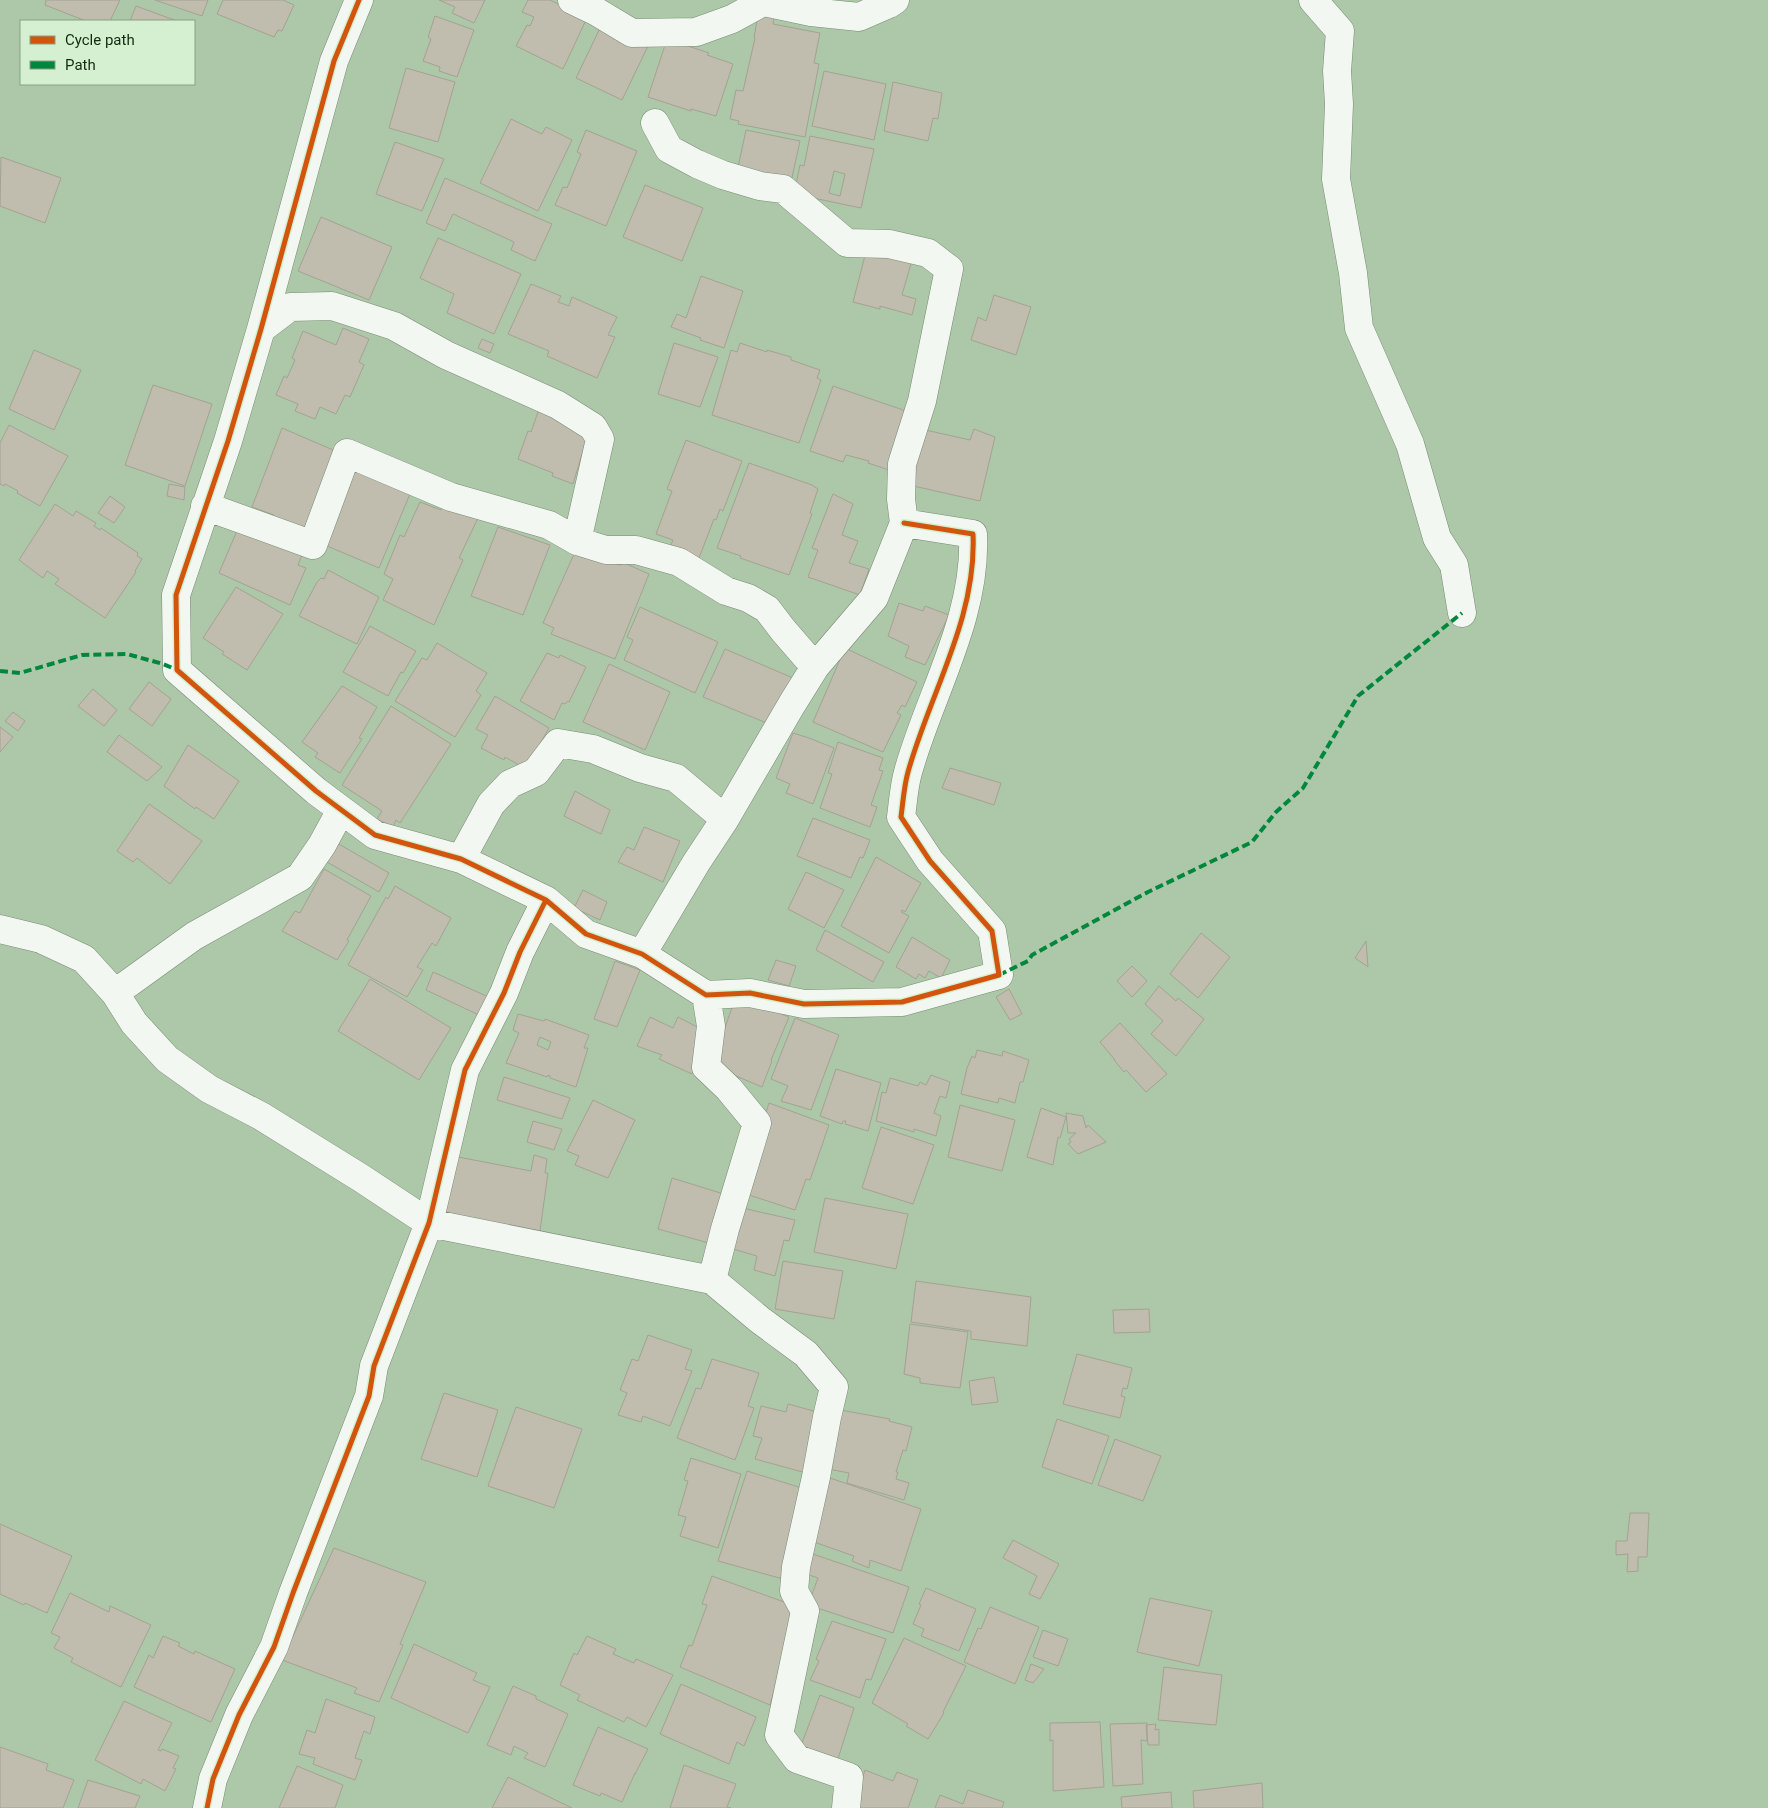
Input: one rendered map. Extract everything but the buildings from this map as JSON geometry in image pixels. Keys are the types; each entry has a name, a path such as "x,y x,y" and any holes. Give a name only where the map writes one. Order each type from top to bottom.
{"street":[{"path":"359,0 334,61 261,329 228,440 176,595 177,670 341,810 375,836 461,859 546,900 586,934 642,954 706,995 750,993 804,1004 902,1002 999,975 992,931 930,861 901,817 907,775 916,745 964,614 974,558 973,534 904,523"},
{"path":"572,0 597,12 632,34 696,32 732,19 763,2 811,12 859,17 895,0"},
{"path":"1314,0 1340,31 1337,71 1339,104 1336,179 1353,273 1359,328 1410,444 1437,538 1454,564 1462,612"},
{"path":"642,954 815,667 874,598 904,523 901,499 902,464 922,401 949,269 928,252 889,244 847,243 782,189 760,186 723,175 668,149 655,123"},
{"path":"261,329 290,307 332,306 394,326 446,356 558,405 593,427 600,439 577,541"},
{"path":"205,506 313,545 347,453 451,497 549,525 577,541 606,550 636,550 679,562 726,591 767,609 815,667"},
{"path":"461,859 491,804 510,784 536,772 558,743 593,749 640,768 676,778 725,819"},
{"path":"115,993 194,936 300,877 322,845 341,810"},
{"path":"207,1808 213,1779 239,1715 274,1647 369,1396 374,1366 429,1223 465,1070 504,993 520,952 546,900"},
{"path":"0,929 41,939 84,959 115,993 134,1023 167,1059 209,1089 261,1116 429,1223 712,1280 760,1320 806,1354 834,1388 826,1417 816,1477 796,1567 794,1591 805,1612 779,1735 797,1759 849,1777 846,1808"},
{"path":"706,995 711,1026 706,1067 729,1089 757,1123 725,1229 712,1280"}],"marked path":[{"path":"999,975 1028,961 1032,955 1148,892 1252,842 1276,812 1303,788 1358,696 1462,613"},
{"path":"0,671 20,673 82,655 127,654 177,670"}],"cycle path":[{"path":"359,0 334,61 261,329 228,441 176,595 177,670 316,791 375,835 461,859 546,900 586,934 642,954 706,995 750,993 804,1004 902,1002 999,975 992,931 930,861 901,817 908,772 950,655 968,596 973,534 904,523"},
{"path":"207,1808 213,1779 239,1715 274,1647 369,1396 374,1366 429,1223 465,1070 504,993 520,952 546,900"}]}
